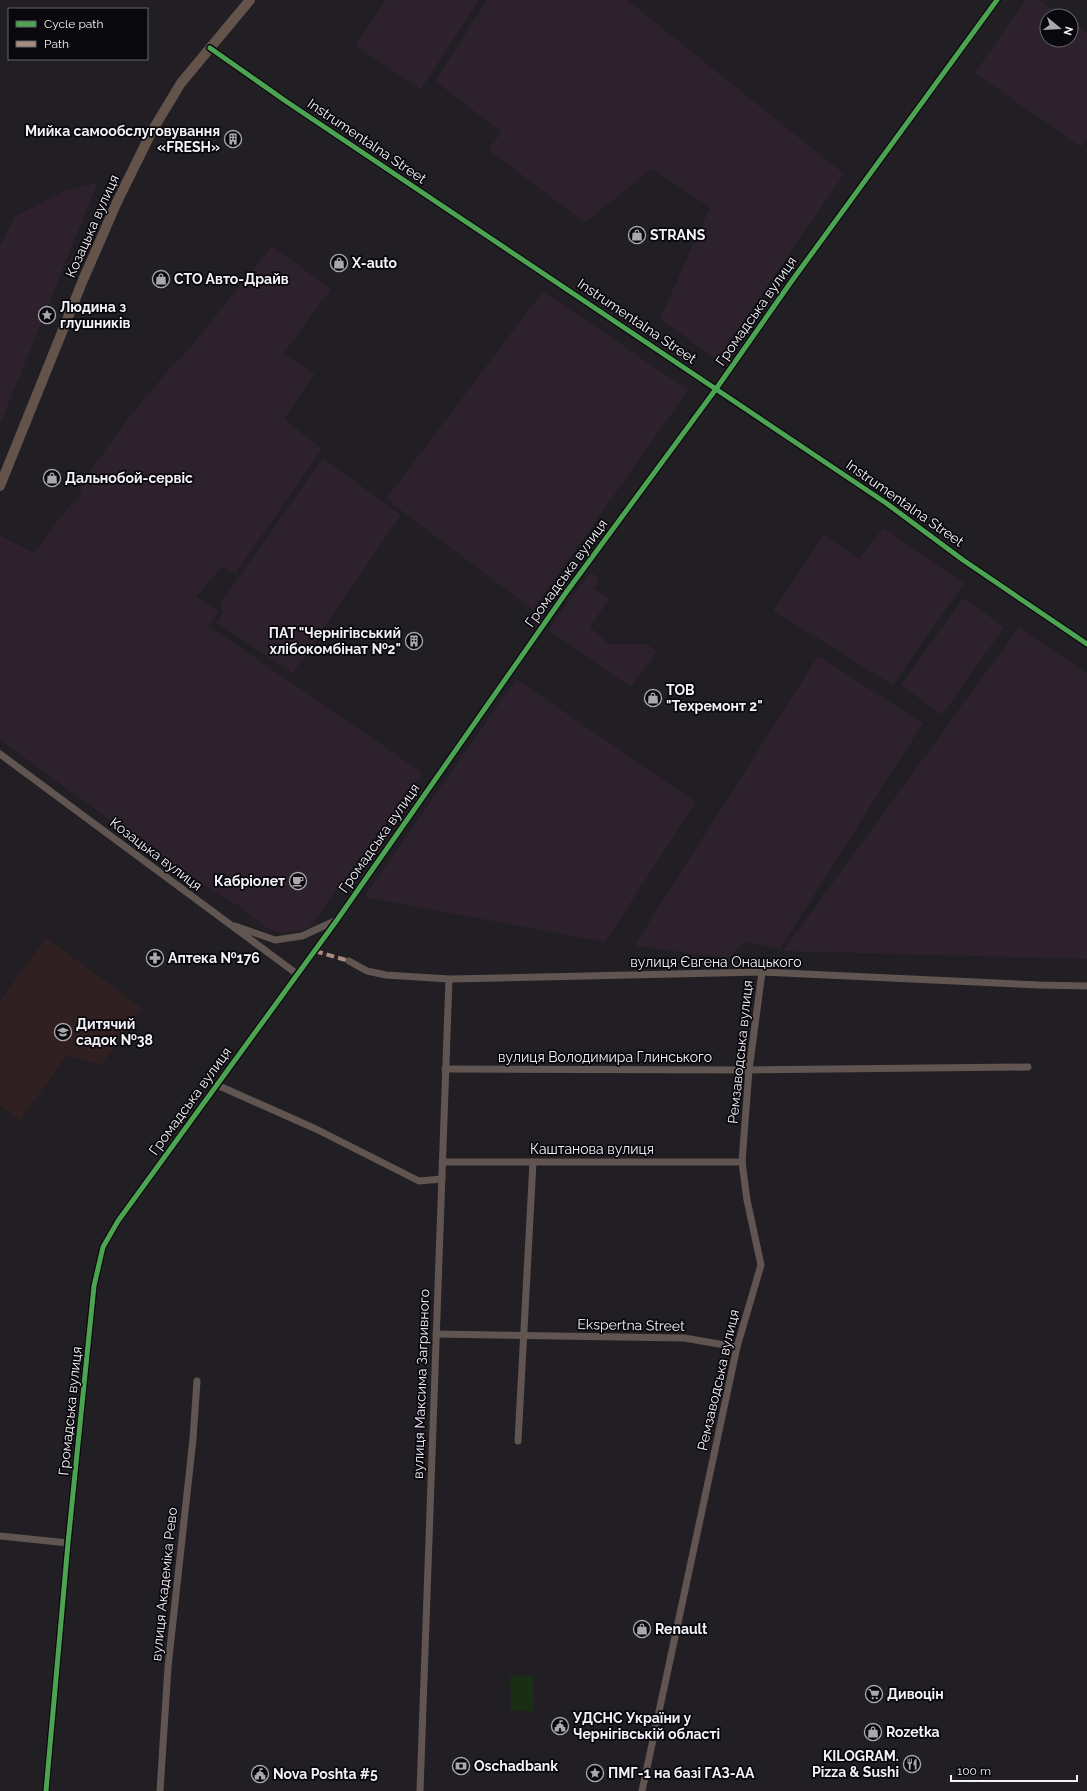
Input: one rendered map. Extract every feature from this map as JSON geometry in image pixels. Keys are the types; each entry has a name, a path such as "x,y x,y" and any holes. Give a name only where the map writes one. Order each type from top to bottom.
{"main road":[{"name":"Козацька вулиця","path":"0,486 83,280 117,202 152,131 181,83 250,0"}],"street":[{"name":"Громадська вулиця","path":"46,1791 68,1543 94,1286 102,1247 118,1221 296,974 337,920 548,618 716,389 800,270 997,0"},
{"name":"Instrumentalna Street","path":"210,48 312,119 886,503 963,560 1087,644"},
{"name":"Козацька вулиця","path":"0,754 296,974"},
{"path":"226,922 259,936 275,940 302,936 337,920"},
{"name":"вулиця Євгена Онацького","path":"349,961 367,971 386,975 449,979 762,972 1087,986"},
{"name":"Ремзаводська вулиця","path":"642,1791 737,1347 761,1265 747,1200 742,1162 749,1070 762,972"},
{"name":"вулиця Максима Загривного","path":"420,1791 449,979"},
{"name":"вулиця Володимира Глинського","path":"445,1069 749,1070 1028,1067"},
{"path":"217,1085 316,1129 420,1181 442,1179"},
{"name":"Каштанова вулиця","path":"442,1162 742,1162"},
{"path":"518,1441 533,1162"},
{"name":"Ekspertna Street","path":"436,1334 524,1337 684,1338 737,1347"},
{"name":"вулиця Академіка Рево","path":"160,1791 168,1667 193,1439 197,1381"},
{"path":"0,1536 68,1543"}],"shaded area":[{"path":"385,0 479,0 421,89 355,45"},
{"path":"487,0 627,0 844,174 717,360 660,319 710,207 651,169 585,223 489,150 501,132 435,81"},
{"path":"1025,0 1040,0 1051,8 1039,8 1039,48 1079,48 1079,28 1087,33 1087,138 1081,147 975,73"},
{"path":"98,182 0,425 0,246 15,216 64,191"},
{"path":"272,246 331,289 284,353 315,374 284,419 322,449 235,574 221,567 196,597 219,612 209,626 423,773 308,929 284,933 266,928 239,906 180,871 0,740 0,536 34,553 67,508 79,498 84,480 129,417 173,365 185,354"},
{"path":"543,291 688,390 533,610 386,499"},
{"path":"323,458 401,515 293,673 216,623 223,614 220,604"},
{"path":"883,528 964,583 893,685 773,611 824,534 859,559"},
{"path":"591,571 599,581 594,588 609,599 590,627 609,644 647,644 657,652 631,687 548,630"},
{"path":"963,598 1004,627 942,715 901,685"},
{"path":"1019,627 1087,673 1087,959 783,951"},
{"path":"818,656 923,723 780,949 746,942 727,958 634,946"},
{"path":"516,679 696,802 605,942 364,897"},
{"name":"Дитячий садок №38","path":"46,938 142,1008 101,1065 67,1055 20,1120 0,1106 0,1001"}],"green space":[{"path":"533,1675 534,1711 511,1711 510,1676"}],"marked path":[{"path":"315,951 349,961"}],"cycle path":[{"path":"46,1791 68,1543 94,1286 103,1247 118,1221 337,920 565,594 716,389 791,282 997,0"},
{"path":"210,48 287,102 886,503 963,560 1087,644"}],"place":[{"name":"Мийка самообслуговування «FRESH»","path":"233,139"},
{"name":"STRANS","path":"637,235"},
{"name":"X-auto","path":"339,263"},
{"name":"СТО Авто-Драйв","path":"161,279"},
{"name":"Людина з глушників","path":"47,315"},
{"name":"Дальнобой-сервіс","path":"52,478"},
{"name":"ПАТ \"Чернігівський хлібокомбінат №2\"","path":"414,641"},
{"name":"ТОВ \"Техремонт 2\"","path":"653,698"},
{"name":"Кабріолет","path":"298,881"},
{"name":"Аптека №176","path":"155,958"},
{"name":"Дитячий садок №38","path":"63,1032"},
{"name":"Renault","path":"642,1629"},
{"name":"Дивоцін","path":"874,1694"},
{"name":"УДСНС України у Чернігівській області","path":"560,1726"},
{"name":"Rozetka","path":"873,1732"},
{"name":"KILOGRAM. Pizza & Sushi","path":"912,1764"},
{"name":"Oschadbank","path":"461,1766"},
{"name":"ПМГ-1 на базі ГАЗ-АА","path":"595,1773"},
{"name":"Nova Poshta #5","path":"260,1774"}]}
